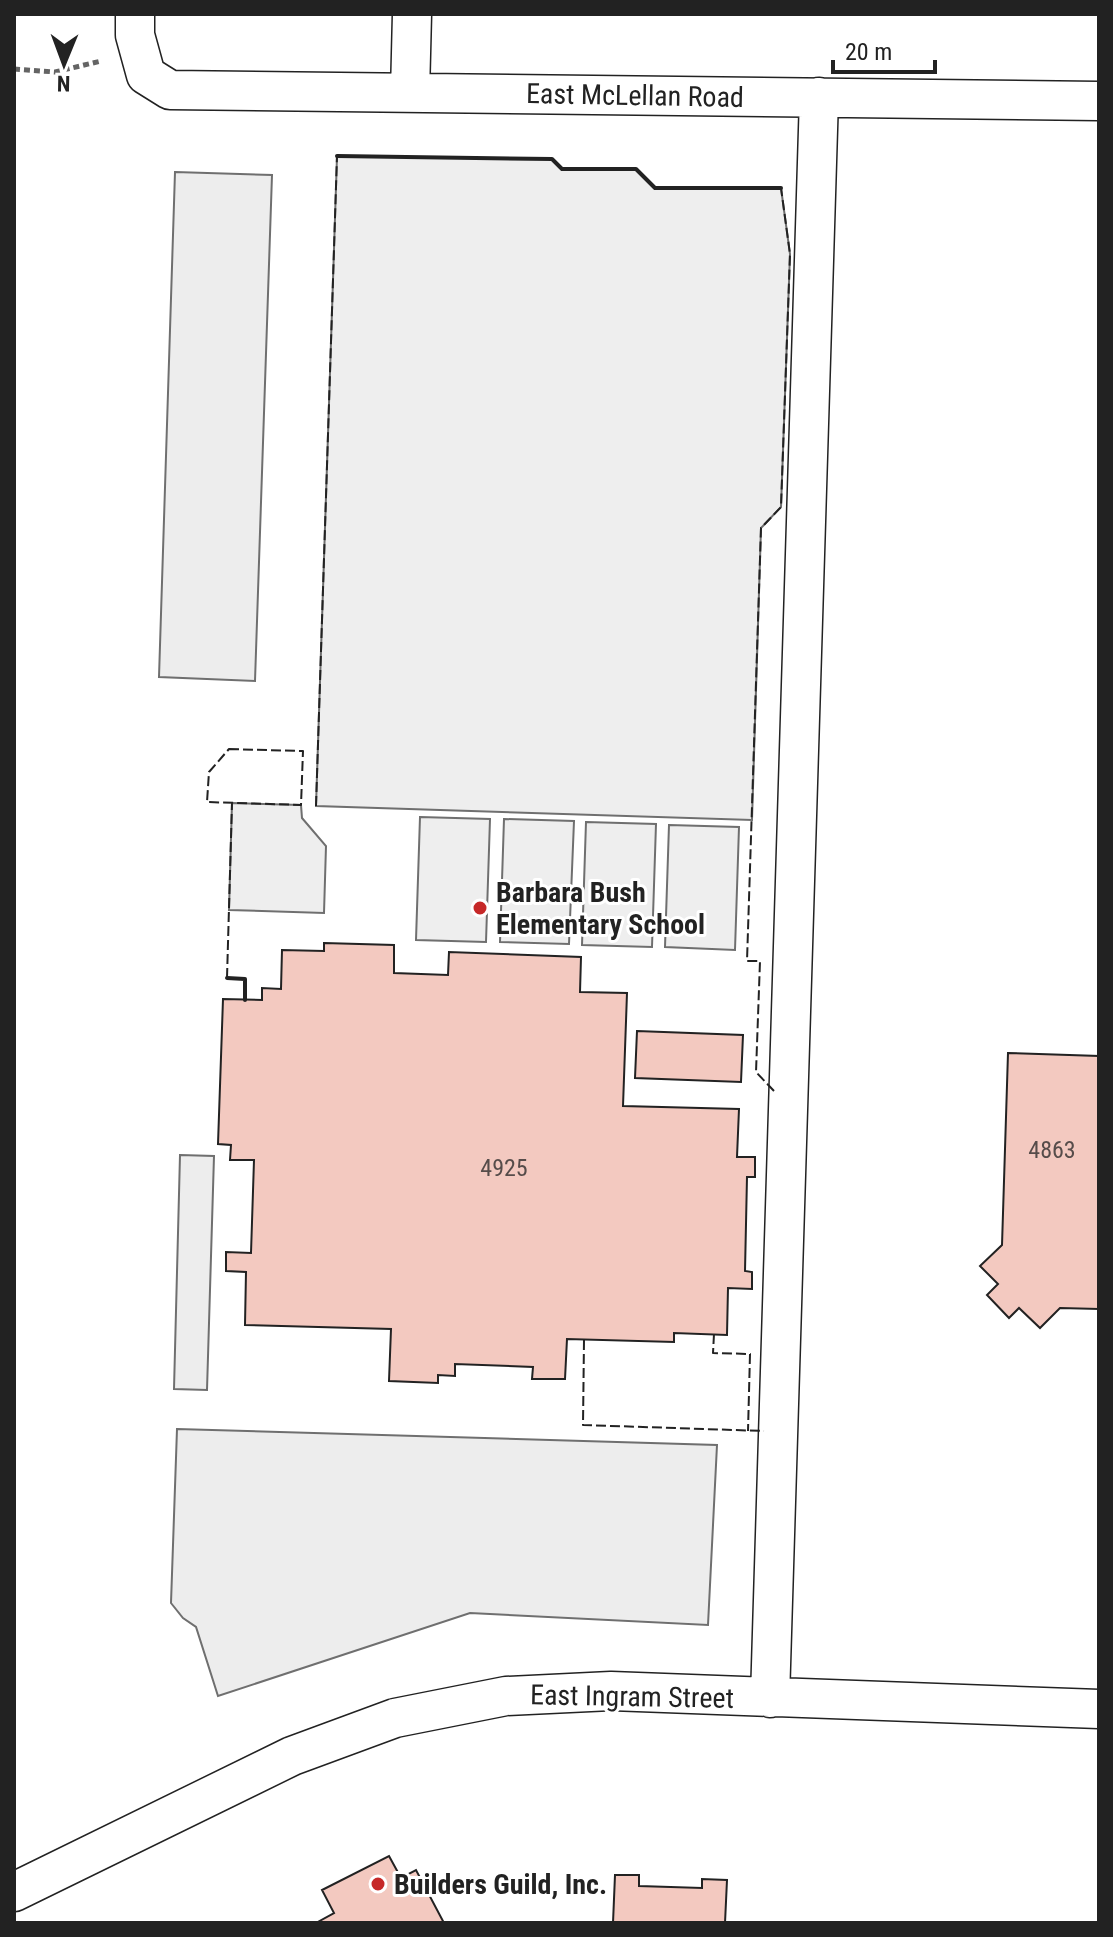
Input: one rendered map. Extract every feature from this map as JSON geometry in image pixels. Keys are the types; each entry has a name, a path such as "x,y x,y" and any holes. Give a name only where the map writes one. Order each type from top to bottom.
{"street":[{"name":"East McLellan Road","path":"135,14 135,35 146,75 170,90 1099,101"},
{"path":"410,93 412,14"},
{"path":"770,1698 819,97"},
{"name":"East Ingram Street","path":"14,1892 292,1756 395,1718 506,1696 611,1691 1099,1709"}],"path":[{"path":"14,69 55,72 101,61"}],"shaded area":[{"path":"337,156 552,159 562,169 636,169 655,188 781,188 790,254 781,507 761,528 752,820 316,806"},
{"path":"175,172 272,175 255,681 159,677"},
{"path":"232,803 301,805 302,818 326,846 324,913 229,910"},
{"path":"420,817 490,819 486,942 416,940"},
{"path":"504,819 574,821 569,944 500,942"},
{"path":"586,822 656,824 652,947 582,945"},
{"path":"669,825 739,827 735,950 665,947"},
{"path":"180,1155 214,1156 207,1390 174,1389"},
{"path":"177,1429 717,1445 708,1625 470,1613 218,1696 196,1627 183,1618 171,1603"}],"building":[{"path":"324,943 394,945 394,973 448,975 449,952 581,957 580,992 627,993 623,1106 739,1109 737,1157 755,1157 755,1177 747,1177 745,1271 752,1272 752,1289 728,1288 727,1335 674,1333 674,1342 567,1339 565,1379 532,1379 533,1367 455,1364 455,1376 438,1375 438,1383 389,1381 391,1329 245,1325 246,1272 226,1271 226,1252 251,1253 254,1160 230,1160 231,1145 218,1144 223,999 262,1000 262,988 281,989 282,950 324,951"},
{"path":"637,1031 743,1035 741,1082 635,1078"},
{"path":"1008,1053 1099,1056 1099,1309 1060,1308 1040,1328 1019,1308 1009,1318 987,1295 998,1284 980,1266 1002,1245"},
{"name":"Builders Guild, Inc.","path":"389,1856 401,1878 416,1870 444,1923 316,1923 334,1913 322,1890"},
{"path":"615,1875 639,1875 639,1886 702,1888 702,1879 727,1880 725,1923 613,1923"}],"fence":[{"path":"316,806 337,156"},
{"path":"774,1091 756,1072 760,961 747,961 761,528 781,507 790,254 781,188"},
{"path":"229,749 303,751 301,805 207,802 209,772 229,749"},
{"path":"227,978 232,803"},
{"path":"714,1334 713,1353 750,1354 748,1431"},
{"path":"584,1340 583,1425 764,1431"}],"wall":[{"path":"337,156 552,159 562,169 636,169 655,188 781,188"},
{"path":"227,978 245,979 245,1000"}],"place":[{"name":"Barbara Bush Elementary School","path":"480,908"},
{"name":"Builders Guild, Inc.","path":"378,1884"}]}
